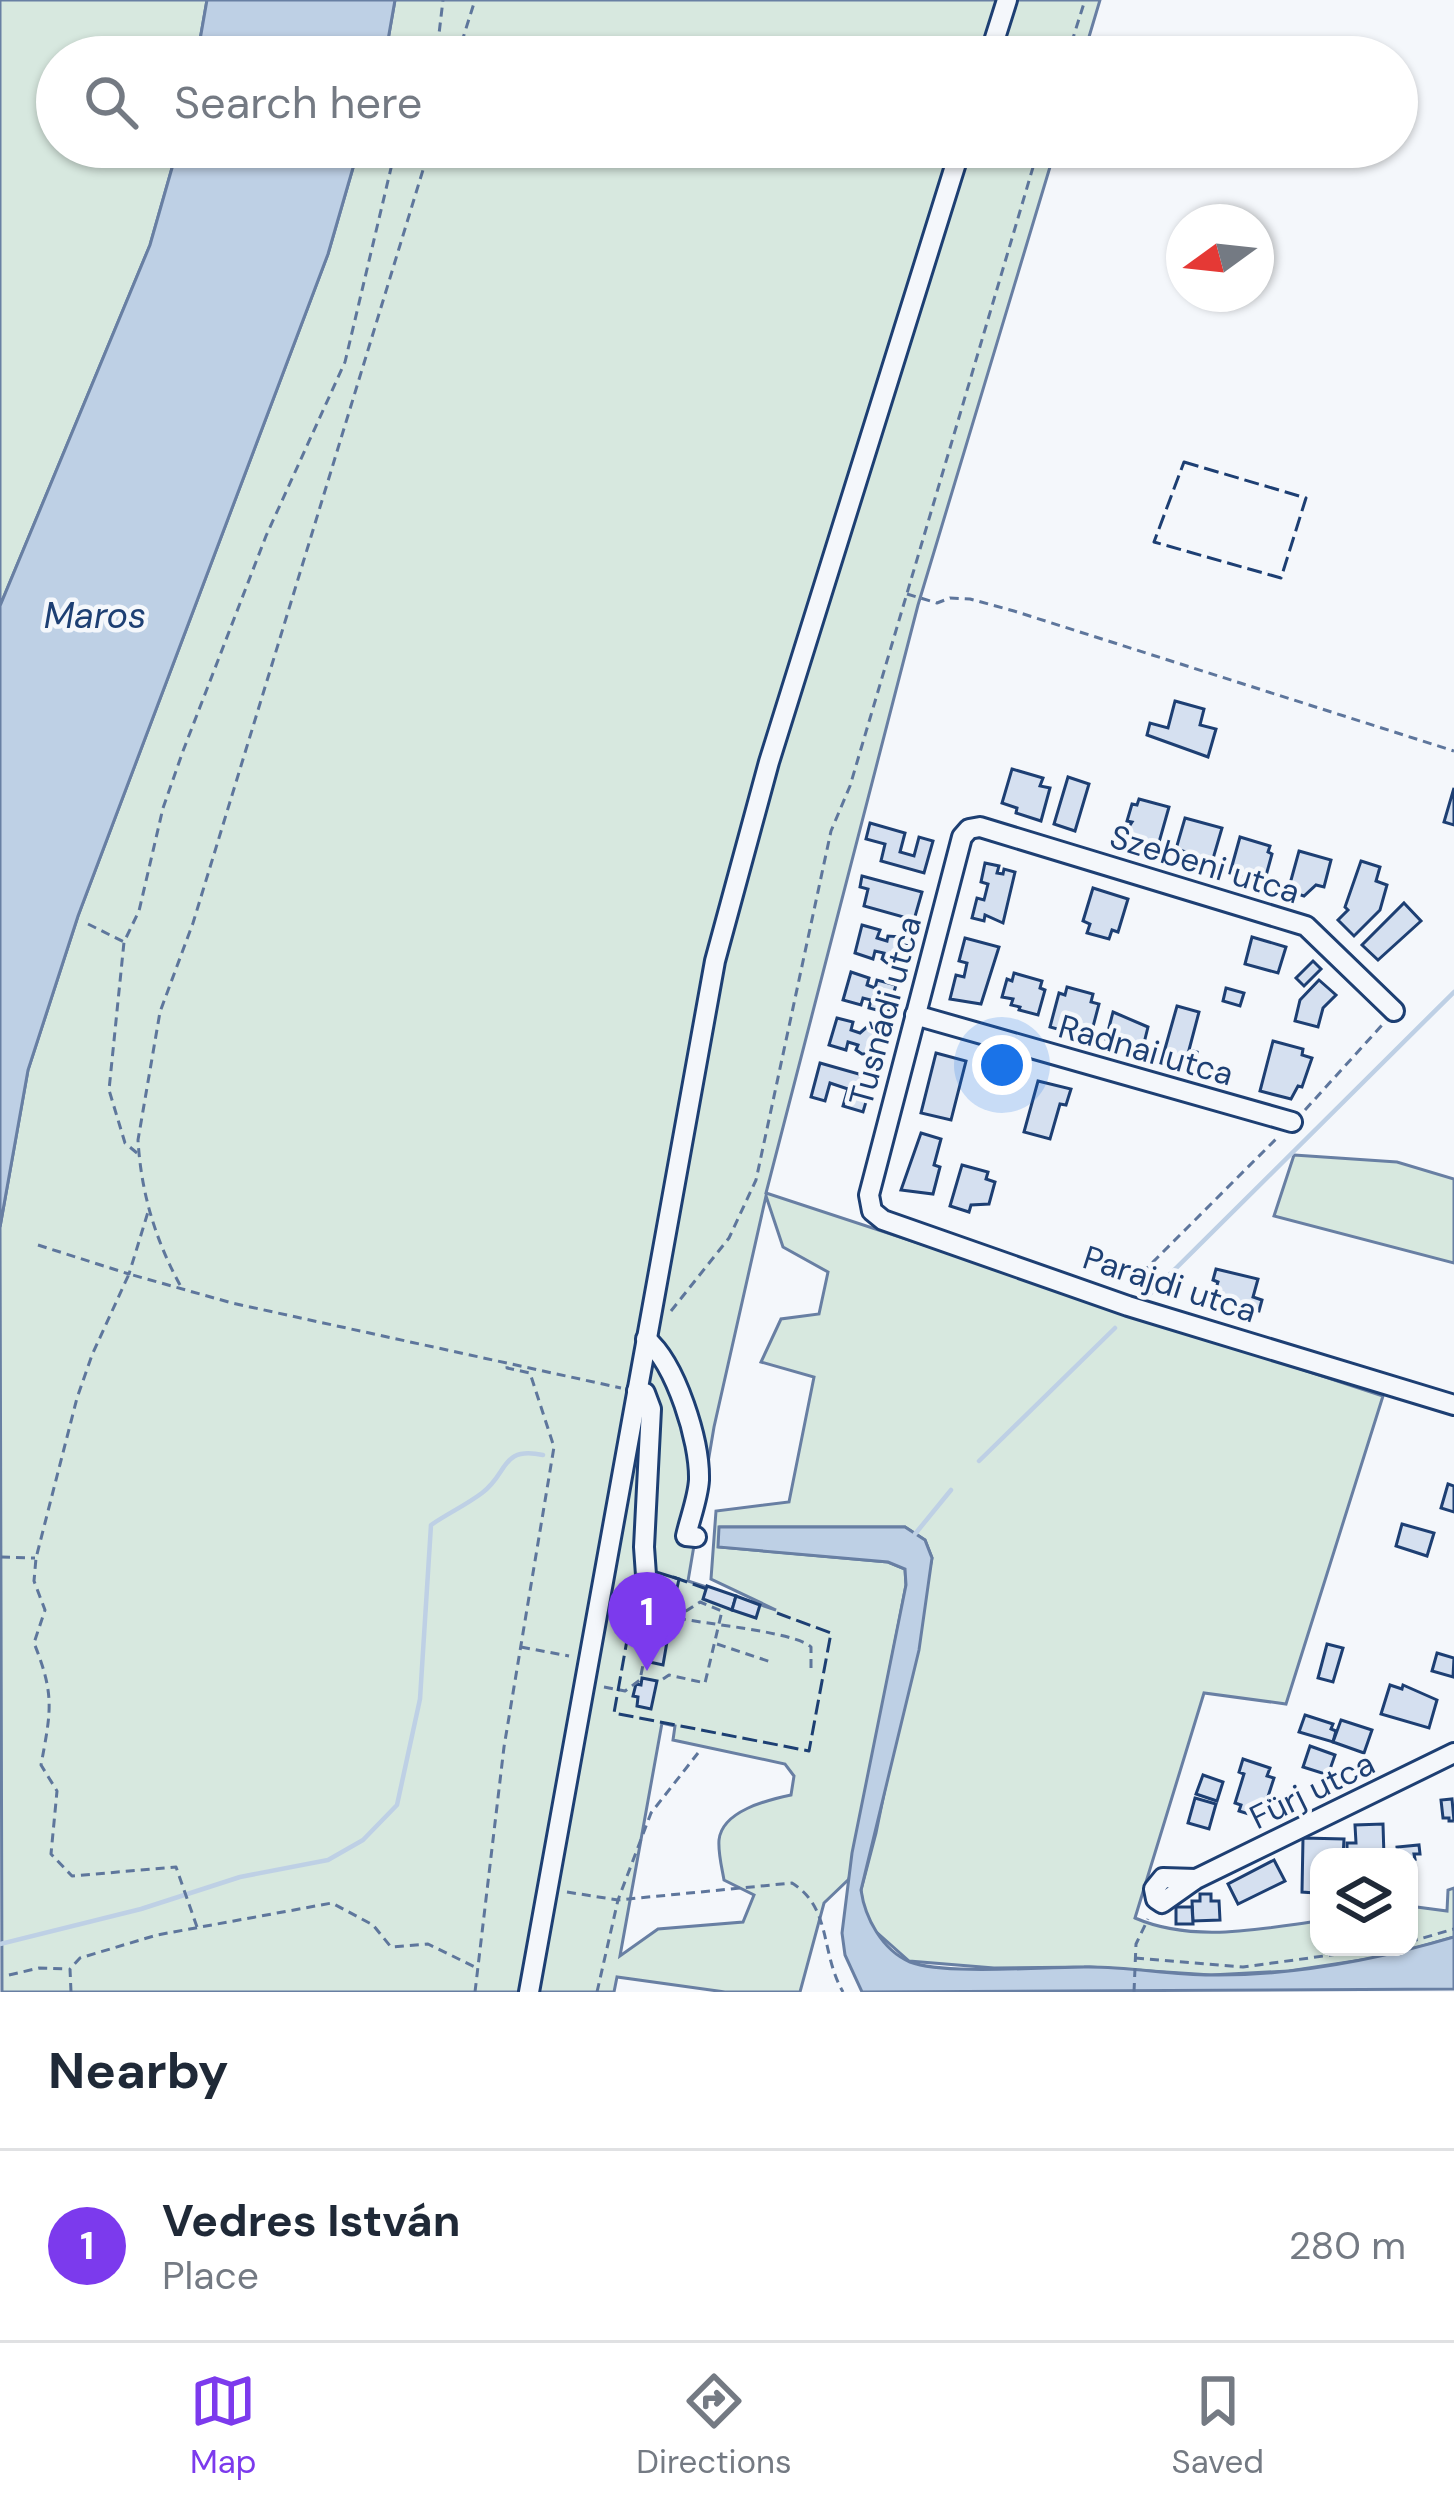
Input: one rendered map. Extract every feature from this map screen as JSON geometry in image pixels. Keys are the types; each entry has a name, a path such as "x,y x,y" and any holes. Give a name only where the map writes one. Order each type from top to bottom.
{"street":[{"path":"996,36 1007,0"},
{"path":"529,1992 716,961 743,848 954,168"},
{"name":"Szebeni utca","path":"969,829 980,827 1306,926 1394,1011"},
{"name":"Tusnádi utca","path":"872,1210 868,1195 962,837 969,829"},
{"name":"Radnai utca","path":"915,1015 1292,1123"},
{"name":"Parajdi utca","path":"872,1210 883,1220 1128,1306 1454,1405"},
{"path":"646,1340 666,1362 688,1425 699,1480 686,1536 696,1537"},
{"path":"637,1391 645,1393 651,1409 644,1547 647,1589 660,1613"},
{"name":"Fürj utca","path":"1162,1903 1196,1880 1454,1753"}],"path":[{"path":"438,36 443,0"},
{"path":"464,36 475,0"},
{"path":"1074,36 1085,0"},
{"path":"139,1154 125,1143 109,1090 124,942 139,911 163,808 183,751 266,536 345,362 391,168"},
{"path":"181,1287 162,1252 139,1154 160,1012 200,900 424,168"},
{"path":"670,1313 729,1238 756,1180 831,831 850,786 1033,168"},
{"path":"907,594 937,603 970,599 1014,611 1454,751"},
{"path":"88,924 124,942"},
{"path":"1128,1306 1141,1274 1347,1068 1394,1011"},
{"path":"149,1210 129,1274 77,1398 36,1558 34,1581 45,1610 34,1643 49,1677 51,1707 41,1765 57,1792 51,1854 72,1876 176,1867 196,1927"},
{"path":"38,1245 129,1274 353,1331 637,1391"},
{"path":"475,1992 521,1647 554,1447 530,1372 507,1368 506,1361"},
{"path":"1,1557 36,1558"},
{"path":"664,1667 669,1675 704,1686 715,1643 718,1627 722,1611 700,1602 676,1617 718,1627 798,1637 811,1647 811,1670"},
{"path":"619,1690 640,1680 652,1618 660,1613"},
{"path":"715,1643 770,1662"},
{"path":"521,1647 588,1660"},
{"path":"663,1679 669,1675"},
{"path":"597,1992 618,1900 651,1813 698,1753"},
{"path":"547,1888 618,1900 792,1883 816,1904 831,1971 843,1992"},
{"path":"71,1992 70,1969 80,1958 196,1927 332,1903 373,1925 392,1947 428,1944 477,1967"},
{"path":"1134,1992 1136,1944 1150,1915 1162,1903"},
{"path":"1418,1939 1454,1929"},
{"path":"1135,1958 1243,1967 1324,1956"},
{"path":"9,1975 39,1968 70,1969"}],"shaded area":[{"path":"0,0 207,0 201,36 36,36 36,168 172,168 150,245 0,606"},
{"path":"395,0 1100,0 1089,36 389,36"},
{"path":"353,168 1050,168 918,605 766,1193 1383,1396 1286,1704 1204,1693 1135,1918 1203,1932 1310,1922 1310,1956 1388,1956 1289,1971 1211,1975 909,1961 873,1929 863,1909 861,1890 932,1558 925,1540 905,1527 720,1527 719,1547 888,1562 905,1569 906,1585 849,1879 824,1903 800,1992 725,1992 617,1977 614,1992 2,1992 0,1227 28,1070 78,916 328,254","holes":["766,1196 783,1247 828,1272 819,1314 781,1319 761,1362 814,1377 789,1502 716,1511 711,1579 776,1610 688,1581 714,1427","662,1723 675,1726 673,1740 785,1764 794,1776 791,1795 747,1808 722,1830 724,1880 754,1895 743,1922 658,1929 620,1956"]},
{"path":"1294,1155 1397,1162 1454,1179 1454,1263 1274,1216"},
{"path":"1454,1888 1454,1937 1418,1947 1418,1907 1447,1911 1448,1890"}],"water":[{"path":"207,0 395,0 389,36 201,36"},
{"name":"Maros","path":"172,168 353,168 328,254 78,916 28,1070 0,1227 0,606 150,245"},
{"path":"719,1527 905,1527 925,1540 932,1558 919,1650 861,1890 876,1932 900,1957 946,1968 1100,1967 1242,1975 1380,1956 1418,1956 1418,1947 1454,1937 1454,1989 862,1992 845,1955 842,1933 852,1853 906,1585 905,1569 888,1562 718,1547"}],"building":[{"path":"1175,701 1204,709 1200,725 1216,729 1208,757 1147,735 1150,723 1168,728"},
{"path":"1012,769 1043,778 1040,786 1050,788 1041,821 1002,803"},
{"path":"1068,777 1089,784 1075,831 1054,824"},
{"path":"1454,788 1454,825 1444,822"},
{"path":"1139,799 1169,807 1156,853 1125,844 1132,804 1137,805"},
{"path":"1185,818 1222,828 1210,869 1193,864 1196,855 1176,849"},
{"path":"870,823 905,833 900,852 914,856 919,837 933,841 924,873 881,861 885,844 866,839"},
{"path":"1240,837 1270,846 1264,883 1230,873"},
{"path":"1299,851 1331,860 1324,887 1316,885 1304,896 1288,891"},
{"path":"1361,861 1380,867 1376,881 1387,885 1380,910 1354,936 1338,920 1348,910 1345,907"},
{"path":"985,863 999,866 997,873 1003,874 1004,869 1015,872 1003,923 985,915 984,921 972,918 977,898 984,900 988,884 981,882"},
{"path":"862,876 922,892 914,920 864,906 868,889 860,887"},
{"path":"1093,888 1128,899 1118,932 1112,930 1109,939 1087,933 1090,924 1083,921"},
{"path":"1404,903 1421,921 1378,960 1362,945"},
{"path":"862,925 880,930 877,938 887,941 888,936 903,937 901,944 909,946 905,962 887,963 882,959 884,953 875,951 873,959 855,953"},
{"path":"1252,937 1286,947 1278,973 1245,964"},
{"path":"965,938 999,947 981,1004 950,999 956,975 964,977 967,963 959,961"},
{"path":"1313,961 1321,969 1304,986 1296,978"},
{"path":"851,972 869,978 867,985 875,988 877,980 896,985 888,1013 869,1008 871,1000 863,998 861,1005 843,1000"},
{"path":"1014,973 1042,981 1040,988 1045,990 1038,1015 1019,1010 1011,1005 1013,999 1002,997"},
{"path":"1319,980 1336,995 1323,1008 1318,1027 1295,1021 1300,1000"},
{"path":"1067,987 1093,994 1091,1002 1099,1004 1090,1038 1050,1027 1059,993 1065,995"},
{"path":"1226,988 1244,993 1240,1006 1223,1001"},
{"path":"1177,1006 1199,1012 1189,1050 1197,1052 1192,1072 1161,1063"},
{"path":"1113,1012 1148,1027 1143,1047 1106,1039"},
{"path":"837,1018 853,1022 851,1030 860,1033 868,1026 877,1028 875,1034 884,1037 879,1053 862,1054 856,1050 858,1045 848,1042 846,1050 829,1045"},
{"path":"1273,1041 1303,1049 1302,1055 1312,1058 1302,1087 1298,1086 1291,1099 1260,1091"},
{"path":"936,1053 966,1061 951,1120 921,1113"},
{"path":"820,1063 873,1078 863,1112 843,1106 848,1089 830,1083 825,1101 811,1097"},
{"path":"1038,1081 1071,1089 1066,1105 1060,1104 1050,1139 1024,1132"},
{"path":"921,1133 941,1139 933,1194 901,1190"},
{"path":"962,1165 988,1172 986,1179 995,1182 989,1204 971,1205 969,1212 950,1206"},
{"path":"1216,1269 1258,1279 1253,1297 1262,1300 1259,1311 1213,1298"},
{"path":"1448,1484 1454,1486 1454,1512 1441,1508"},
{"path":"1402,1524 1434,1533 1427,1556 1396,1546"},
{"path":"656,1572 679,1579 677,1588 653,1581"},
{"path":"707,1586 736,1596 732,1610 703,1599"},
{"path":"736,1596 760,1605 756,1618 732,1610"},
{"path":"652,1627 669,1630 663,1665 645,1661"},
{"path":"1327,1644 1343,1648 1333,1682 1318,1678"},
{"path":"1437,1653 1454,1658 1453,1677 1432,1671"},
{"path":"642,1678 657,1681 651,1709 637,1706 638,1697 633,1696"},
{"path":"1390,1685 1402,1689 1403,1685 1437,1700 1429,1728 1381,1714"},
{"path":"1305,1715 1333,1724 1333,1742 1299,1732"},
{"path":"1341,1720 1372,1730 1364,1753 1333,1742"},
{"path":"1310,1746 1335,1755 1328,1775 1303,1767"},
{"path":"1243,1759 1270,1768 1267,1776 1274,1778 1263,1812 1257,1810 1255,1816 1239,1811 1241,1805 1235,1803 1244,1774 1239,1772"},
{"path":"1203,1775 1223,1782 1217,1801 1196,1794"},
{"path":"1195,1798 1216,1804 1209,1829 1188,1823"},
{"path":"1452,1799 1454,1821 1449,1821 1443,1818 1441,1800"},
{"path":"1383,1824 1384,1848 1347,1848 1347,1843 1356,1843 1355,1825"},
{"path":"1303,1838 1344,1839 1344,1848 1310,1848 1310,1893 1302,1892"},
{"path":"1274,1860 1285,1881 1238,1904 1228,1884"},
{"path":"1200,1894 1211,1894 1211,1901 1219,1901 1220,1920 1193,1921 1192,1901 1200,1901"},
{"path":"1176,1907 1192,1907 1193,1924 1176,1924"}],"waterway":[{"path":"1148,1296 1454,992"},
{"path":"979,1461 1115,1328"},
{"path":"0,1944 141,1909 240,1877 328,1860 363,1840 397,1805 420,1699 431,1525 482,1493 512,1458 543,1455"},
{"path":"915,1534 951,1490"}],"fence":[{"path":"1184,462 1306,498 1281,578 1154,542 1184,462"},
{"path":"639,1573 614,1713 809,1751 831,1633 777,1613"},
{"path":"673,1577 707,1589"}],"place":[{"name":"Vedres István","path":"647,1671"}]}
